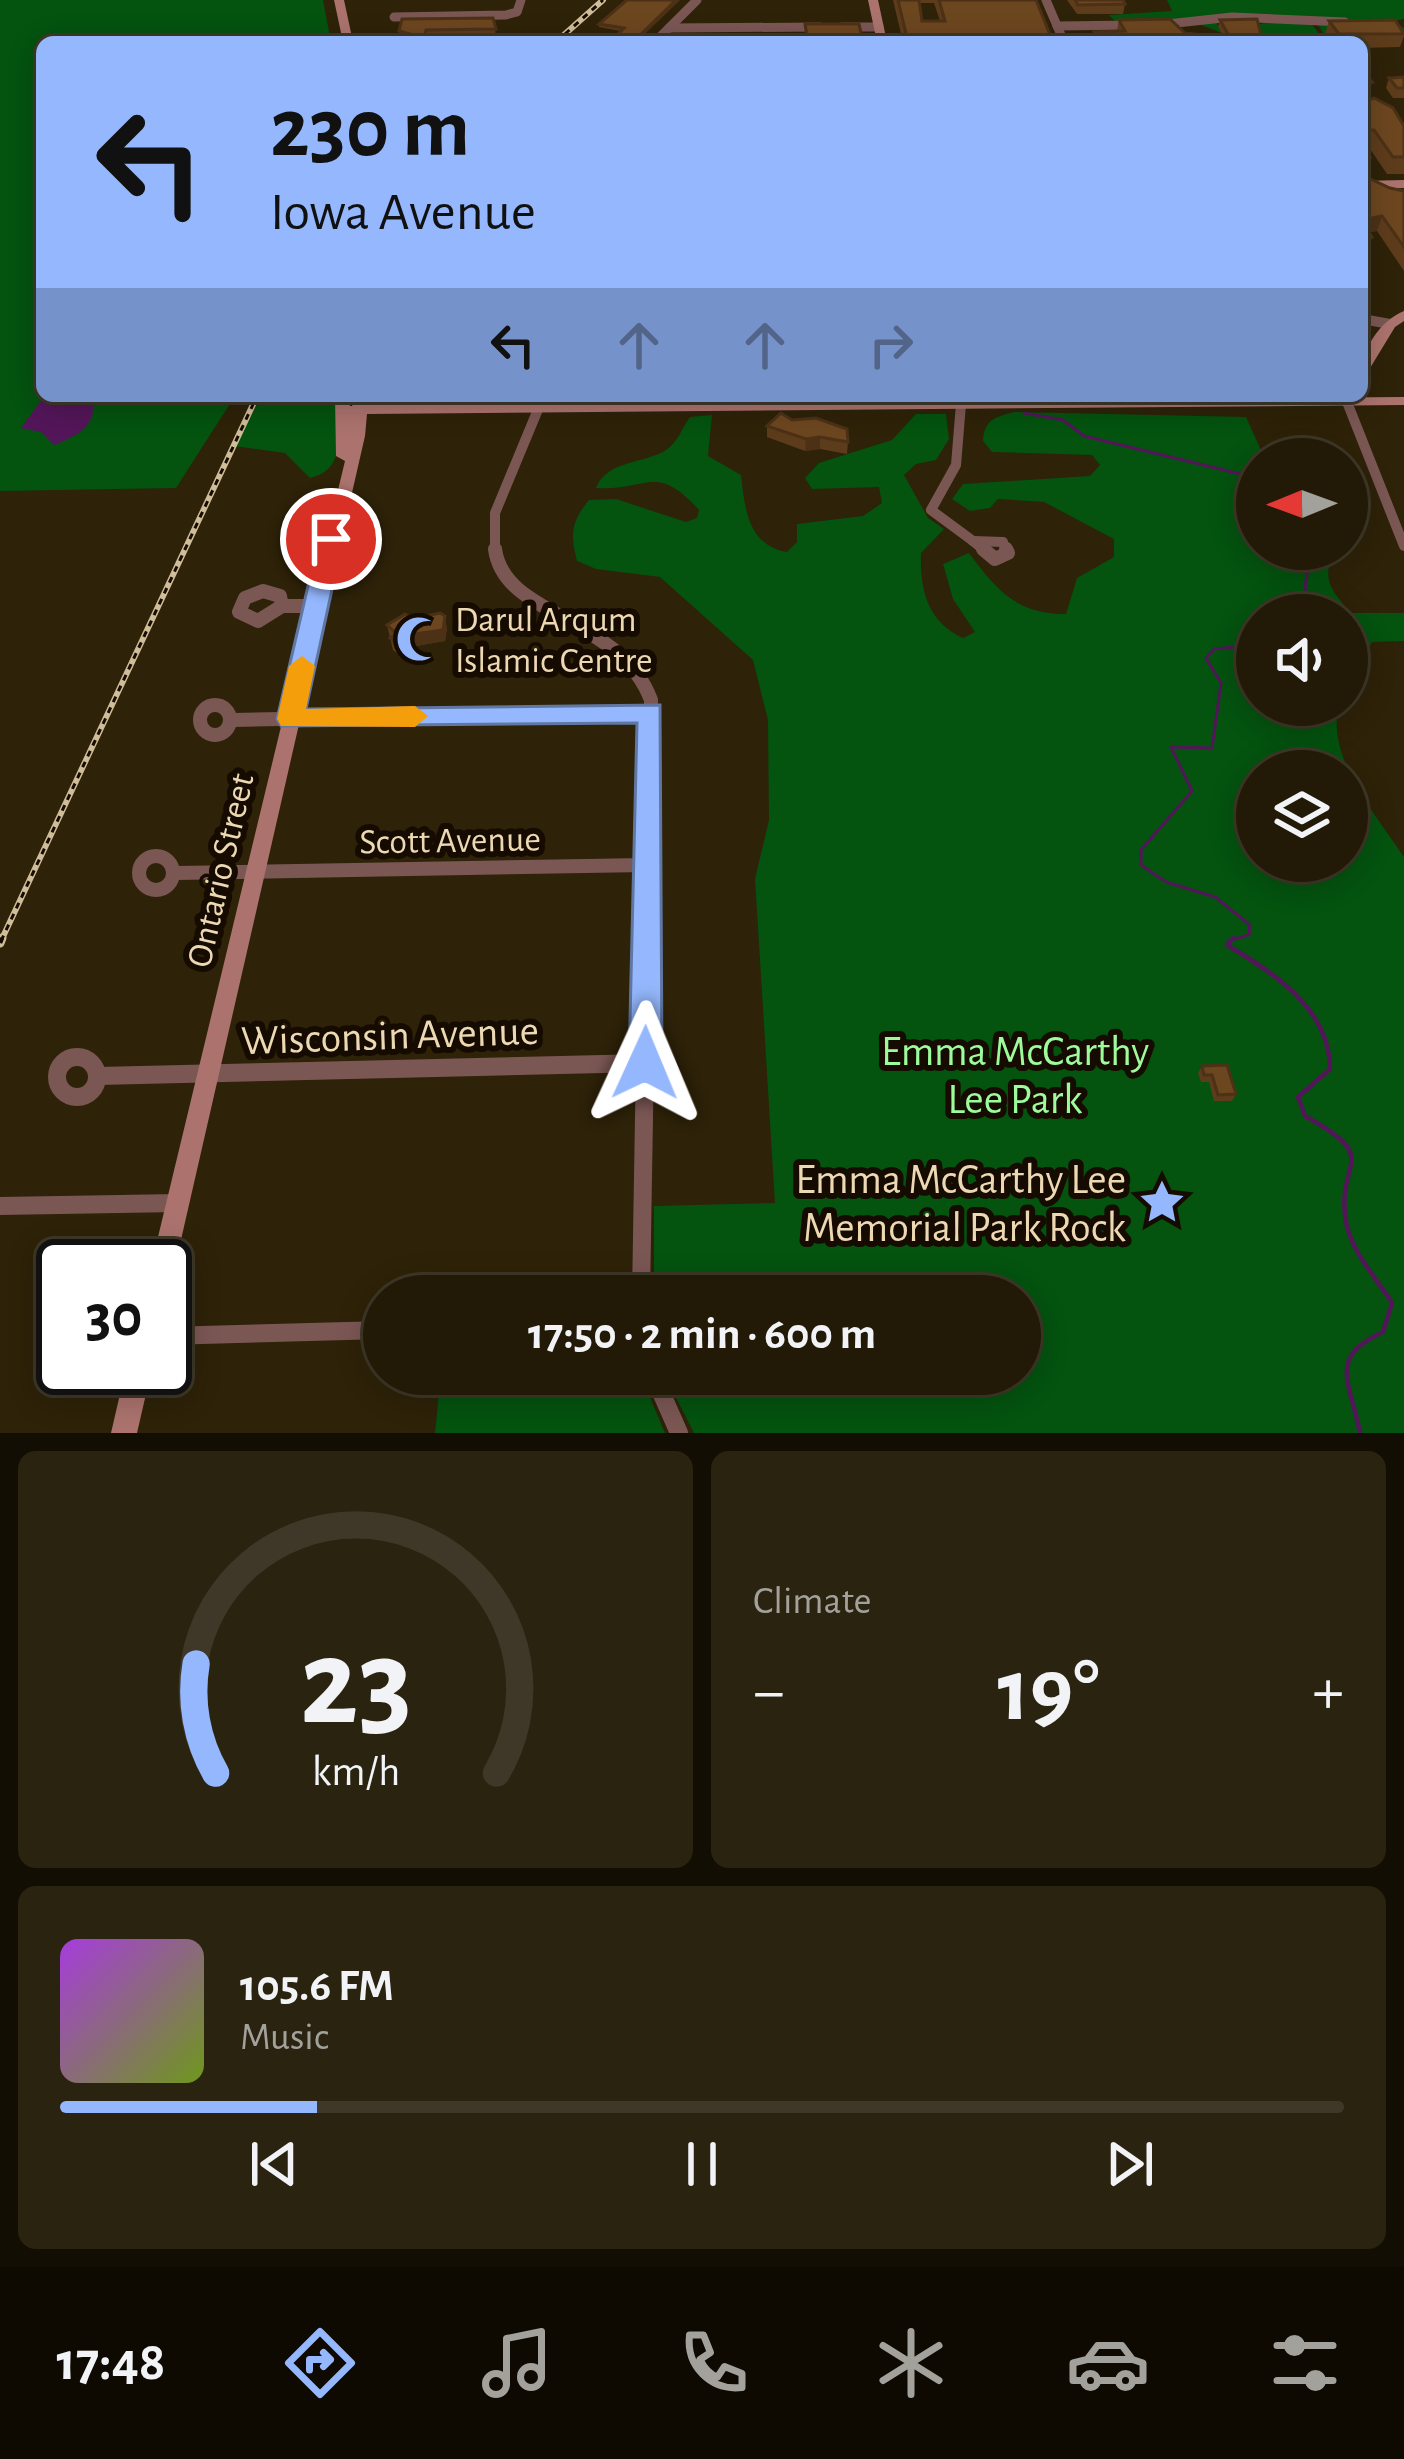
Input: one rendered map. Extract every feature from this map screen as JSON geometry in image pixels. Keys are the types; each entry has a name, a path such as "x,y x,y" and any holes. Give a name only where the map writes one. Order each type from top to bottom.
{"main road":[{"path":"327,0 334,36"},
{"path":"339,0 347,36"},
{"path":"873,0 881,36"},
{"path":"1368,184 1404,184"},
{"path":"1368,361 1397,319"},
{"path":"1368,400 1404,401"},
{"path":"352,402 538,406 1021,402"},
{"name":"Ontario Street","path":"169,1239 342,490 352,402"},
{"path":"124,1433 133,1395"}],"street":[{"path":"394,17 506,15 518,12 520,0"},
{"path":"661,36 697,0"},
{"path":"1046,0 1061,36"},
{"path":"1057,26 1232,17 1363,22"},
{"path":"669,28 879,27"},
{"path":"1348,402 1404,546"},
{"path":"961,404 956,465 931,510 973,541"},
{"path":"538,406 524,458 497,504 492,526 499,564 536,605 621,645 648,685 641,1275"},
{"path":"1384,499 1404,499"},
{"path":"282,606 316,605"},
{"path":"233,720 650,712"},
{"name":"Scott Avenue","path":"176,873 646,866"},
{"name":"Wisconsin Avenue","path":"98,1076 645,1063"},
{"path":"0,1206 178,1203"},
{"path":"192,1335 363,1331"},
{"path":"662,1395 679,1433"}],"green space":[{"path":"0,0 323,0 330,36 36,36 36,402 231,402 176,488 0,491"},
{"path":"1167,0 1404,0 1404,19 1394,21 1404,28 1404,38 1400,28 1324,36 1311,23 1321,36 1259,36 1253,26 1268,22 1216,22 1222,33 1198,24 1116,22 1109,15 1172,11"},
{"path":"259,402 337,402 336,457 322,473 310,478 285,453 234,446"},
{"name":"Emma McCarthy Lee Park","path":"1014,412 1246,417 1256,438 1236,438 1236,570 1329,570 1336,594 1236,594 1236,726 1337,726 1341,750 1236,750 1236,882 1368,882 1368,805 1404,857 1404,1433 694,1433 675,1395 1041,1395 1041,1275 654,1275 654,1206 775,1203 755,879 769,820 768,720 753,660 660,577 596,569 577,561 575,522 589,500 616,499 686,522 697,518 699,510 684,495 661,483 596,488 617,467 666,450 690,417 712,415 708,456 741,475 756,534 787,552 797,542 797,524 863,516 882,503 879,487 812,489 805,478 819,463 892,440 916,414 946,414 949,439 936,460 916,464 904,475 928,518 944,529 921,553 924,592 934,613 963,638 975,632 953,599 943,564 969,553 989,579 1021,605 1066,614 1077,578 1114,557 1114,539 1044,502 998,499 990,508 970,511 952,499 963,484 1090,476 1100,465 1092,455 992,452 983,441 992,420"},
{"path":"1368,613 1404,613 1404,641 1372,642 1368,650"},
{"path":"439,1395 649,1395 665,1433 435,1433"}],"shaded area":[{"path":"40,402 93,403 87,425 54,445 41,432 21,428"}],"building":[{"path":"627,0 676,0 639,36 616,36 624,28 599,24"},
{"path":"898,0 919,0 922,21 945,21 939,0 1036,0 1051,36 907,36"},
{"path":"1075,0 1123,0 1125,4 1078,5"},
{"path":"493,18 496,29 426,30 424,36 417,36 399,31 402,19"},
{"path":"1170,19 1185,33 1211,36 1096,36 1094,32 1125,31 1119,20"},
{"path":"1257,19 1261,36 1229,36 1220,20"},
{"path":"1395,20 1404,34 1339,34 1329,21"},
{"path":"805,24 859,24 862,36 807,36"},
{"path":"1404,77 1404,88 1397,88 1389,78"},
{"path":"1374,98 1393,108 1404,126 1404,157 1393,157 1374,130 1368,130 1368,100"},
{"path":"1368,178 1404,191 1404,247 1382,216 1368,219"},
{"path":"781,413 792,420 816,418 847,429 848,442 806,439 767,426"},
{"path":"405,614 413,619 445,616 443,630 414,634 398,645 390,638 397,634 387,625"},
{"path":"1227,1065 1236,1094 1218,1095 1212,1075 1204,1075 1202,1066"}],"waterway":[{"path":"1024,413 1063,420 1084,436 1236,473"},
{"path":"1307,594 1308,570"},
{"path":"1231,940 1249,935 1250,925 1215,897 1166,882 1141,865 1141,850 1192,791 1171,747 1212,748 1221,683 1206,658 1214,649 1236,647"},
{"path":"1231,940 1227,945 1296,995 1321,1028 1328,1048 1330,1069 1298,1097 1305,1116 1344,1142 1350,1152 1344,1201 1349,1233 1392,1303 1383,1332 1366,1341 1348,1361 1348,1385 1360,1433"}],"railway":[{"path":"563,36 603,0"},
{"path":"1,941 254,402"},
{"path":"0,943 2,938"}],"slow traffic":[{"path":"302,666 290,719 415,716"}],"place":[{"name":"Darul Arqum Islamic Centre","path":"419,639"},
{"name":"Emma McCarthy Lee Memorial Park Rock","path":"1162,1202"}],"route":[{"path":"331,539 290,719 650,712 645,1063"}]}
